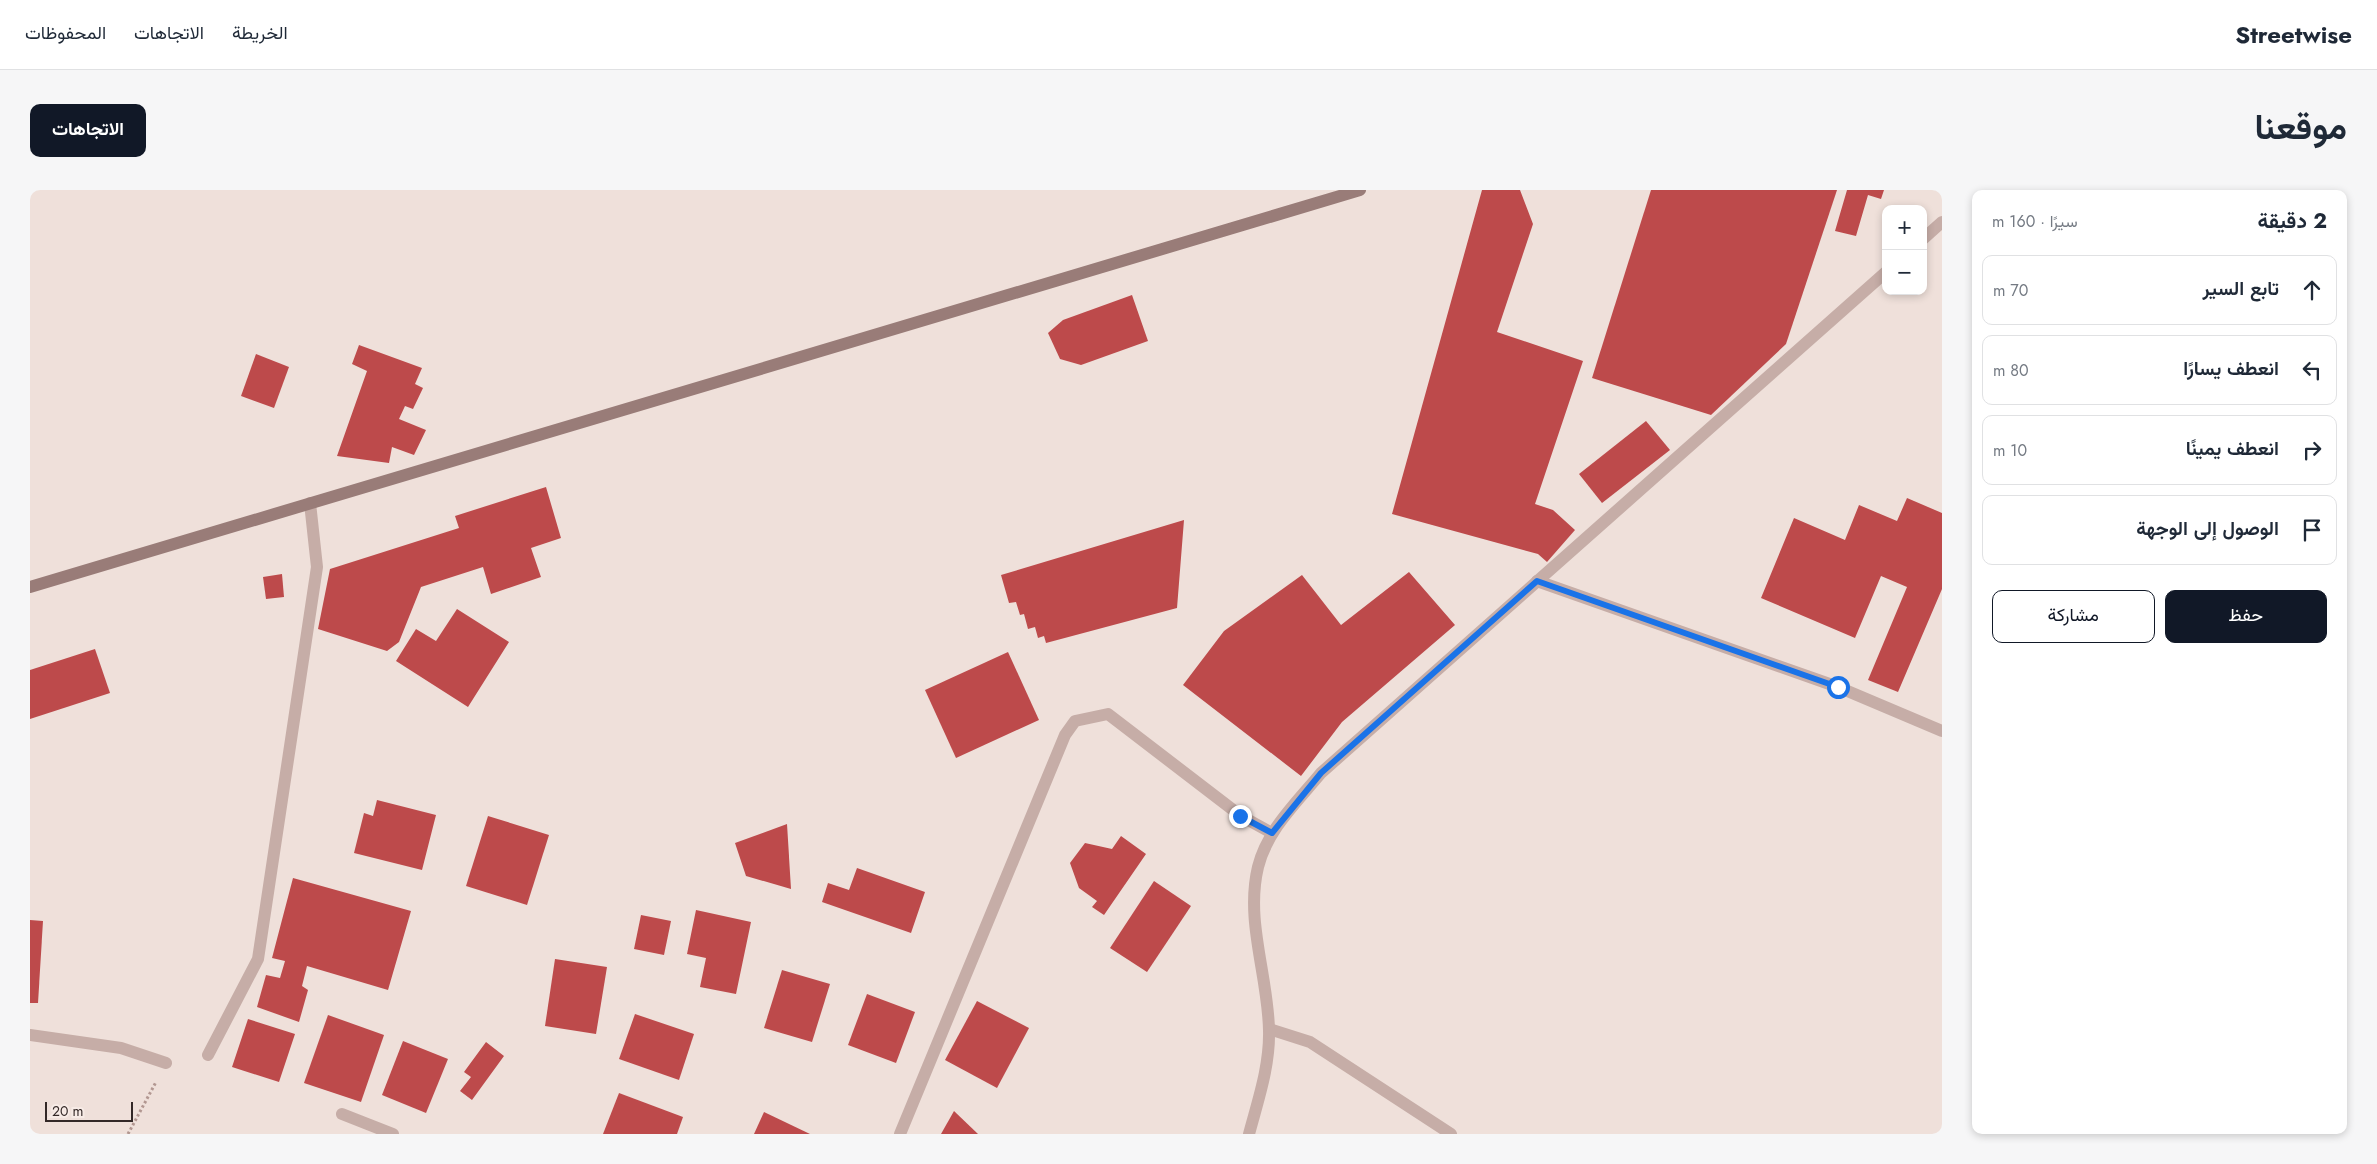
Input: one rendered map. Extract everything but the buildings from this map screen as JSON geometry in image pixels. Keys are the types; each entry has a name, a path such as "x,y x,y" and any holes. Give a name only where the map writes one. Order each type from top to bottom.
{"main road":[{"path":"30,587 1360,190"}],"street":[{"path":"1927,235 1942,222"},
{"path":"1248,1134 1267,1067 1269,1029 1252,901 1258,866 1272,833 1321,773 1882,276"},
{"path":"208,1055 258,959 317,567 310,504"},
{"path":"1537,581 1838,687 1942,731"},
{"path":"900,1134 1065,735 1075,721 1108,714 1240,816 1272,833"},
{"path":"1269,1029 1310,1042 1451,1134"},
{"path":"30,1035 121,1048 166,1063"},
{"path":"342,1114 393,1134"}],"path":[{"path":"128,1134 166,1063"}],"route":[{"path":"1240,816 1272,833 1321,773 1537,581 1838,687"}]}
